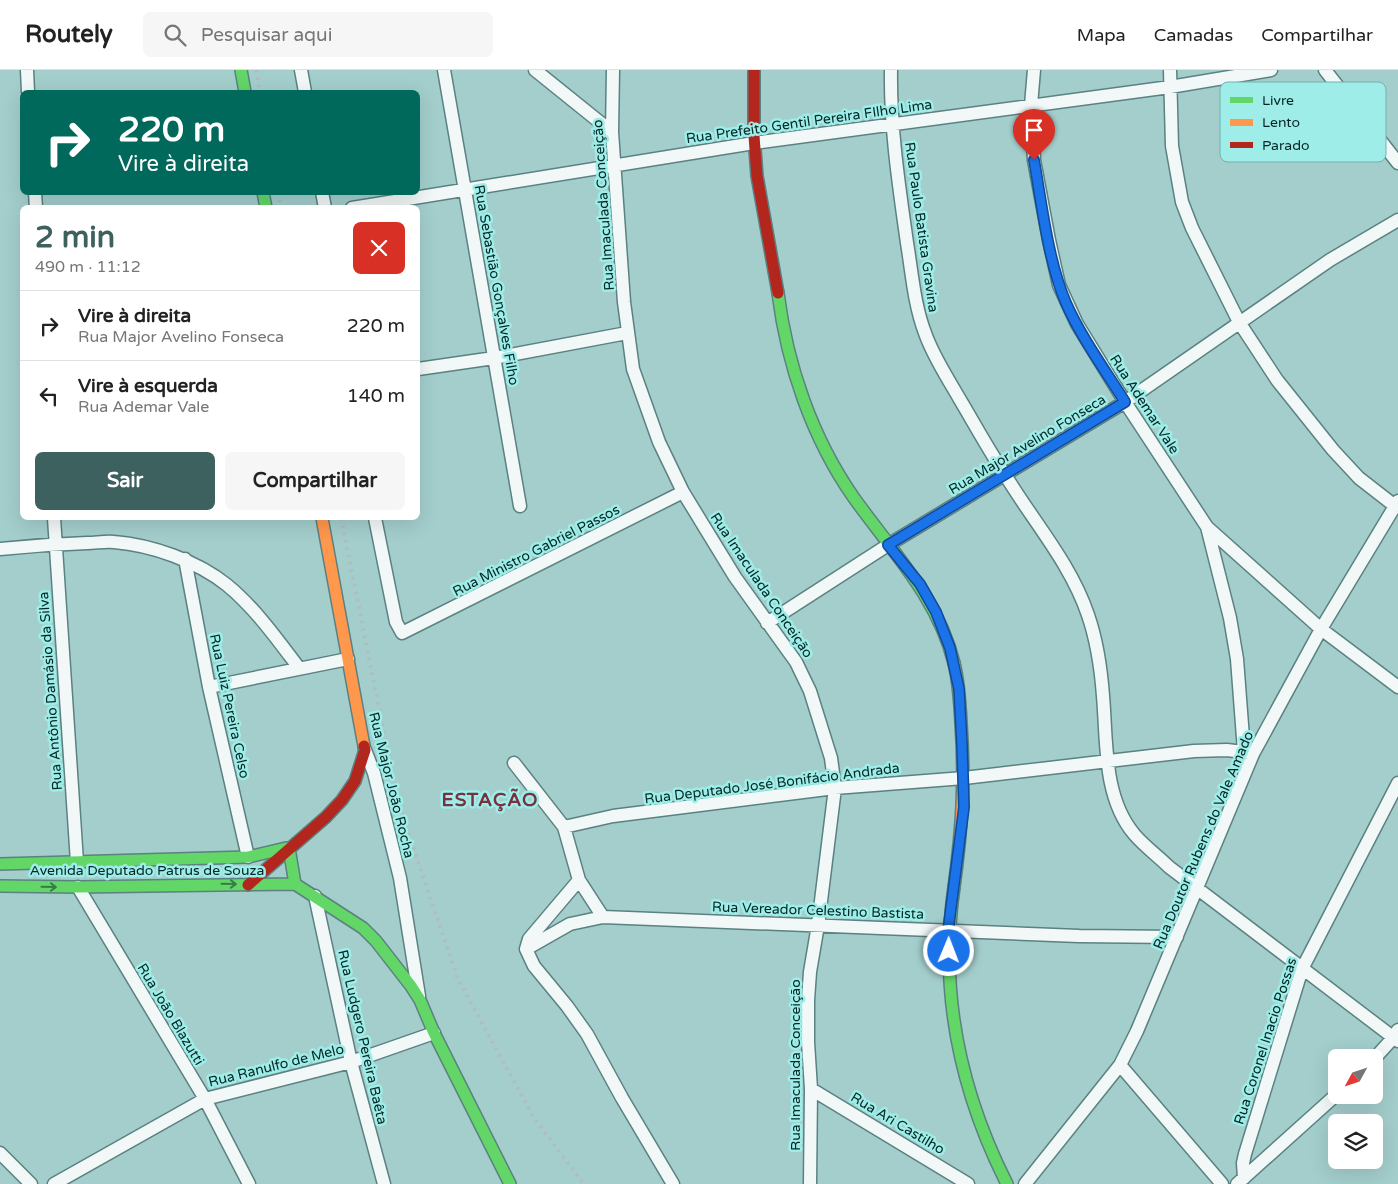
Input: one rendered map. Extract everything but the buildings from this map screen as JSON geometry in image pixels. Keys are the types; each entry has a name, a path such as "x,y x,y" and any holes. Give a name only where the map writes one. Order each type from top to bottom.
{"main road":[{"path":"241,70 245,90"},
{"path":"754,70 754,143 757,178 783,328 799,386 830,460 840,478 888,545 920,584 936,612 954,660 959,689 964,807 948,931 952,1008 958,1048 979,1125 1007,1184"},
{"name":"Rua Major João Rocha","path":"322,520 365,750"},
{"path":"248,884 326,817 342,800 355,781 365,750"},
{"path":"289,848 295,884"},
{"name":"Avenida Deputado Patrus de Souza","path":"0,886 77,875 205,871 248,857 289,848"},
{"name":"Rua Major João Rocha","path":"248,857 315,896 363,928 386,954 420,1000 434,1033 510,1184"},
{"name":"Avenida Deputado Patrus de Souza","path":"0,864 77,875 205,871 248,884 295,884"}],"street":[{"path":"27,70 28,90"},
{"path":"301,70 305,90"},
{"name":"Rua Sebastião Gonçalves Filho","path":"444,70 520,506"},
{"path":"535,70 612,132"},
{"name":"Rua Imaculada Conceição","path":"612,70 614,164 627,333 633,369 659,442 683,492 735,577 796,662 810,690 831,758 835,788 818,925 810,972 808,1000 811,1089 810,1184"},
{"name":"Rua Paulo Batista Gravina","path":"891,70 892,126 902,206 920,318 932,350 1005,475 1048,538 1078,591 1089,616 1098,650 1108,761 1114,797 1119,810 1134,834 1198,889 1302,969 1396,1036"},
{"name":"Rua Ademar Vale","path":"1034,70 1031,105 1034,160 1059,285 1066,304 1077,324 1125,402 1207,527 1230,618 1249,753"},
{"path":"1170,70 1172,146 1182,202 1192,228 1239,322 1277,380 1333,450 1359,478 1396,504"},
{"name":"Rua Prefeito Gentil Pereira FIlho Lima","path":"371,205 614,164 754,143 892,126 1170,87 1270,70"},
{"path":"1325,70 1335,82"},
{"path":"1386,147 1398,162"},
{"name":"Rua Major Avelino Fonseca","path":"768,623 888,545 1125,402 1330,260 1398,220"},
{"path":"420,369 494,358 627,333"},
{"name":"Rua Ministro Gabriel Passos","path":"375,520 396,622 402,633 683,492"},
{"name":"Rua Doutor Rubens do Vale Amado","path":"1025,1184 1120,1065 1138,1031 1198,889 1249,753 1396,504"},
{"name":"Rua Antônio Damásio da Silva","path":"54,520 77,875"},
{"path":"1207,527 1322,629 1398,688"},
{"path":"0,549 55,544 114,542 186,560 216,576 240,597 265,624 299,668"},
{"name":"Rua Luiz Pereira Celso","path":"186,560 209,687 248,857"},
{"path":"209,687 348,659"},
{"name":"Rua Major João Rocha","path":"365,750 379,790 400,878 420,1000"},
{"name":"Rua Deputado José Bonifácio Andrada","path":"564,826 612,816 835,788 964,778 1194,751 1249,753"},
{"path":"514,764 564,826 579,880 603,917"},
{"name":"Rua Coronel Inacio Possas","path":"1241,1181 1245,1154 1302,969 1398,783"},
{"name":"Rua João Blazutti","path":"77,875 205,1099 249,1184"},
{"path":"579,880 530,939 526,949 534,966 587,1034 673,1184"},
{"name":"Rua Ludgero Pereira Baêta","path":"315,896 351,1062 384,1184"},
{"name":"Rua Vereador Celestino Bastista","path":"526,949 570,924 581,920 603,917 1107,937 1177,938"},
{"name":"Rua Ranulfo de Melo","path":"54,1184 205,1099 351,1062 434,1033"},
{"path":"1383,1050 1396,1036"},
{"path":"1120,1065 1222,1184"},
{"name":"Rua Ari Castilho","path":"811,1089 968,1184"},
{"path":"1241,1181 1328,1102"},
{"path":"0,1153 31,1184"}],"railway":[{"path":"256,70 260,90"},
{"path":"279,195 280,205"},
{"path":"341,520 398,803 458,979 534,1118 584,1184"}],"traffic: fast":[{"path":"241,70 245,90"},
{"path":"264,195 265,205"},
{"path":"778,293 782,320 795,374 814,426 839,475 854,498 898,556 925,596 947,639 954,663"},
{"path":"0,864 248,857 286,848"},
{"path":"289,848 295,884 363,928 376,941 411,986 420,1000 434,1033 510,1184"},
{"path":"0,886 78,887 295,884"},
{"path":"954,887 949,964 957,1040 977,1113 1007,1184"}],"traffic: slow":[{"path":"322,520 364,746"},
{"path":"954,663 960,700 963,765 961,825 954,887"}],"traffic: jam":[{"path":"754,70 754,136 757,176 778,293"},
{"path":"248,885 326,817 342,800 355,781 365,750 364,746"}],"district":[{"name":"ESTAÇÃO","path":"490,799"}],"route":[{"path":"949,951 948,931 964,807 959,689 954,660 936,612 920,584 888,545 1125,402 1066,304 1059,285 1034,160"}]}
